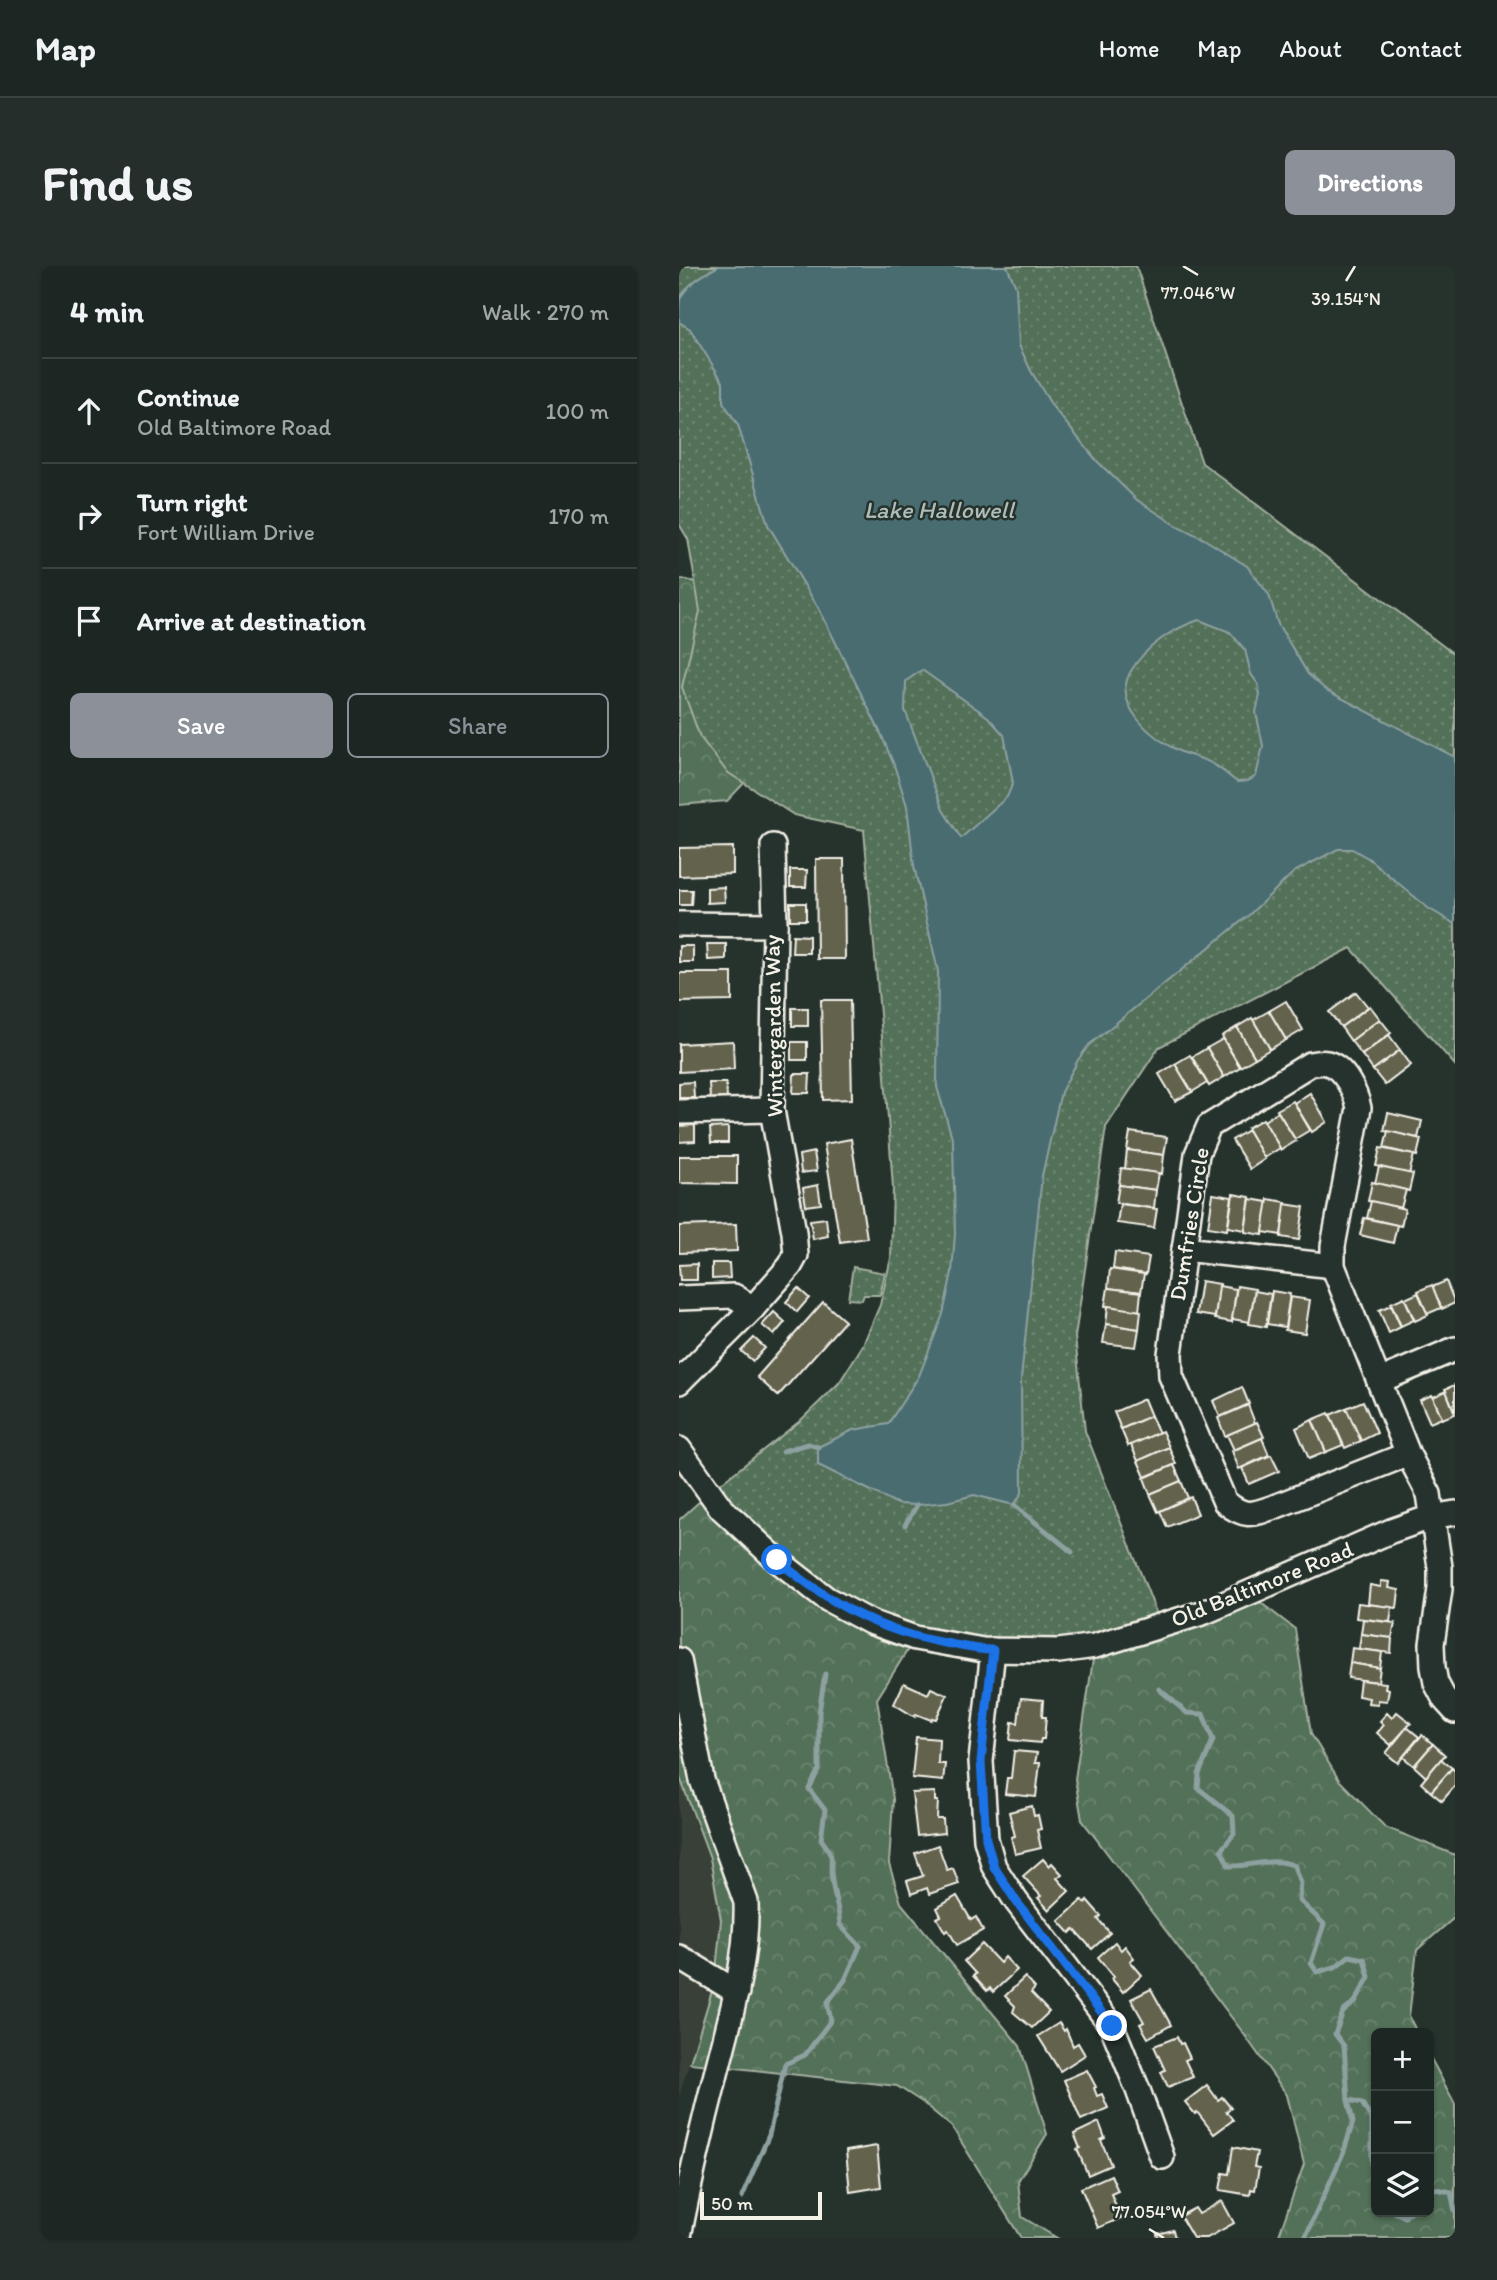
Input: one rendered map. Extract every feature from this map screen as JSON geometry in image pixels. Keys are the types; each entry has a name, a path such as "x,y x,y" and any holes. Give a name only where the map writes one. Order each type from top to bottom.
{"street":[{"path":"773,846 775,925"},
{"name":"Wintergarden Way","path":"679,924 775,925 772,1110 796,1255 790,1266 753,1308 679,1382"},
{"name":"Dumfries Circle","path":"1408,1454 1252,1514 1239,1513 1225,1502 1171,1376 1170,1354 1198,1154 1209,1126 1310,1064 1326,1063 1336,1067 1356,1094 1359,1108 1333,1246 1333,1266 1408,1454 1429,1494 1440,1567 1440,1589 1432,1644 1436,1683 1455,1711"},
{"path":"679,1112 772,1110"},
{"path":"1184,1249 1333,1266"},
{"path":"679,1298 734,1296 753,1308"},
{"path":"1379,1381 1455,1349"},
{"name":"Old Baltimore Road","path":"679,1449 722,1508 777,1560 827,1599 870,1622 915,1638 993,1650 1059,1651 1094,1646 1205,1612 1391,1531 1431,1517 1455,1513"},
{"path":"993,1650 981,1761 986,1839 994,1867 1016,1901 1112,2026 1162,2157"},
{"path":"679,1660 702,1780 746,1902 747,1922 737,1992 695,2155 679,2236"},
{"path":"679,1957 737,1992"}],"shaded area":[{"path":"679,1774 717,1858 721,1920 715,1981 679,2096"}],"green space":[{"path":"679,266 1136,266 1202,463 1455,655 1455,1065 1351,948 1159,1047 1106,1127 1075,1337 1085,1431 1161,1625 1059,1651 870,1622 710,1492 800,1421 839,1383 863,1345 880,1305 891,1258 893,1188 864,830 794,815 727,772 700,737 682,687 700,611 688,539 679,524"},
{"path":"682,579 743,593 811,713 727,801 679,805 679,582"},
{"path":"853,1267 885,1273 880,1295 864,1295 862,1300 848,1299"},
{"path":"710,1492 915,1638 877,1699 893,1799 889,1864 901,1903 1020,2046 1047,2134 1018,2181 1022,2217 1057,2238 1021,2238 952,2127 922,2102 897,2086 690,2063 715,1981 721,1920 710,1858 679,1775 679,1520"},
{"path":"1248,1593 1295,1629 1311,1734 1339,1780 1385,1827 1455,1855 1455,1917 1417,1950 1409,2016 1415,2028 1371,2028 1371,2217 1434,2217 1434,2064 1455,2104 1455,2238 1278,2238 1304,2164 1287,2095 1082,1820 1075,1779 1095,1646"}],"water":[{"name":"Lake Hallowell","path":"719,266 1007,266 1016,287 1019,345 1031,371 1052,406 1097,461 1137,500 1247,566 1269,595 1278,624 1308,674 1326,690 1455,757 1455,924 1428,908 1368,858 1352,849 1338,849 1294,872 1249,915 1089,1045 1078,1060 1061,1092 1042,1176 1021,1379 1022,1493 1014,1505 974,1495 947,1502 898,1504 818,1465 818,1447 853,1430 888,1424 919,1376 943,1314 952,1272 955,1234 953,1141 937,1087 938,971 914,866 907,806 894,765 819,609 768,525 738,425 723,402 723,382 690,329 679,322 680,299 683,294 697,280","holes":["1199,620 1230,632 1245,650 1251,674 1258,684 1260,695 1256,712 1263,746 1256,776 1248,781 1237,782 1215,765 1181,752 1158,738 1138,719 1126,696 1126,683 1131,671 1144,654 1179,628","922,670 988,717 1004,735 1013,783 1007,797 961,838 943,810 905,710 906,681"]}],"building":[{"path":"733,847 733,874 679,876 679,848"},
{"path":"816,859 844,859 845,959 817,959"},
{"path":"790,870 807,870 806,887 790,887"},
{"path":"724,887 725,902 707,903 707,888"},
{"path":"679,890 692,890 691,905 679,905"},
{"path":"790,903 806,903 806,920 790,920"},
{"path":"793,935 809,936 809,953 792,953"},
{"path":"707,944 726,944 726,959 708,960"},
{"path":"679,946 693,946 693,962 679,962"},
{"path":"679,973 732,973 732,1001 679,1002"},
{"path":"1356,992 1368,1007 1341,1027 1329,1012"},
{"path":"821,1000 850,1000 852,1099 823,1100"},
{"path":"1286,1001 1303,1030 1286,1040 1269,1011"},
{"path":"1370,1006 1380,1019 1351,1041 1341,1027"},
{"path":"792,1008 808,1008 808,1026 792,1026"},
{"path":"1269,1011 1286,1040 1270,1049 1253,1020"},
{"path":"1252,1018 1270,1049 1255,1058 1237,1027"},
{"path":"1380,1019 1391,1033 1362,1055 1351,1041"},
{"path":"1237,1027 1255,1058 1240,1067 1222,1036"},
{"path":"1389,1035 1400,1050 1373,1070 1362,1055"},
{"path":"1223,1039 1240,1067 1224,1077 1207,1048"},
{"path":"733,1041 734,1069 679,1072 679,1044"},
{"path":"791,1042 807,1042 807,1060 791,1060"},
{"path":"1207,1048 1224,1077 1209,1086 1192,1057"},
{"path":"1400,1050 1411,1065 1385,1085 1373,1070"},
{"path":"1190,1055 1207,1083 1192,1092 1175,1064"},
{"path":"1175,1064 1192,1092 1175,1101 1159,1074"},
{"path":"794,1074 810,1074 809,1093 793,1093"},
{"path":"693,1082 694,1098 679,1098 679,1083"},
{"path":"709,1083 726,1083 727,1098 710,1099"},
{"path":"1310,1093 1327,1122 1312,1132 1294,1103"},
{"path":"1293,1101 1310,1130 1295,1139 1277,1110"},
{"path":"1278,1112 1296,1141 1281,1150 1264,1121"},
{"path":"1388,1113 1422,1121 1418,1138 1384,1131"},
{"path":"1263,1119 1280,1148 1264,1158 1247,1128"},
{"path":"695,1125 695,1141 679,1142 679,1126"},
{"path":"728,1127 728,1143 711,1143 710,1128"},
{"path":"1248,1130 1265,1159 1250,1169 1232,1140"},
{"path":"1388,1131 1421,1139 1417,1156 1384,1148"},
{"path":"1130,1132 1167,1137 1164,1155 1127,1150"},
{"path":"851,1139 867,1238 840,1242 824,1144"},
{"path":"1380,1148 1414,1155 1409,1174 1376,1166"},
{"path":"1127,1150 1164,1155 1162,1174 1125,1169"},
{"path":"814,1152 817,1171 801,1173 799,1155"},
{"path":"679,1156 737,1156 737,1184 679,1183"},
{"path":"1379,1167 1413,1174 1409,1191 1375,1183"},
{"path":"1121,1168 1159,1173 1156,1190 1119,1185"},
{"path":"1372,1182 1406,1190 1401,1208 1368,1201"},
{"path":"818,1185 821,1204 806,1206 803,1188"},
{"path":"1119,1185 1156,1190 1154,1208 1116,1203"},
{"path":"1213,1194 1232,1197 1227,1230 1208,1227"},
{"path":"1233,1194 1250,1197 1245,1230 1228,1227"},
{"path":"1250,1199 1268,1202 1263,1235 1245,1232"},
{"path":"1268,1199 1286,1202 1281,1235 1263,1232"},
{"path":"1371,1201 1405,1209 1401,1226 1367,1218"},
{"path":"1120,1204 1157,1209 1154,1228 1117,1223"},
{"path":"1285,1204 1304,1207 1299,1240 1281,1237"},
{"path":"826,1218 828,1236 813,1239 810,1220"},
{"path":"1364,1218 1397,1225 1393,1243 1360,1235"},
{"path":"736,1224 737,1251 679,1253 679,1226"},
{"path":"1115,1252 1149,1257 1146,1274 1113,1269"},
{"path":"712,1263 729,1263 730,1278 712,1279"},
{"path":"697,1264 697,1280 680,1280 679,1265"},
{"path":"1110,1269 1144,1274 1141,1292 1108,1288"},
{"path":"1201,1281 1220,1284 1215,1317 1196,1314"},
{"path":"1446,1281 1455,1303 1442,1309 1432,1287"},
{"path":"1432,1285 1441,1308 1427,1314 1418,1291"},
{"path":"1219,1286 1236,1289 1232,1322 1215,1319"},
{"path":"1237,1286 1255,1289 1250,1322 1232,1319"},
{"path":"798,1288 809,1298 797,1312 786,1302"},
{"path":"1108,1288 1141,1292 1139,1311 1105,1306"},
{"path":"1255,1291 1271,1294 1266,1327 1249,1324"},
{"path":"1272,1291 1290,1294 1285,1327 1267,1324"},
{"path":"1418,1293 1428,1315 1415,1321 1405,1299"},
{"path":"1290,1297 1310,1300 1305,1333 1285,1330"},
{"path":"1404,1297 1414,1320 1401,1326 1391,1303"},
{"path":"823,1302 845,1321 778,1396 757,1377"},
{"path":"1391,1305 1401,1327 1389,1333 1379,1310"},
{"path":"1108,1306 1141,1311 1139,1329 1106,1324"},
{"path":"774,1312 785,1322 774,1335 762,1325"},
{"path":"1106,1324 1139,1329 1136,1347 1103,1343"},
{"path":"754,1338 765,1348 753,1361 741,1351"},
{"path":"1455,1385 1455,1412 1445,1389"},
{"path":"1242,1387 1249,1404 1220,1417 1213,1401"},
{"path":"1446,1391 1455,1414 1442,1419 1433,1397"},
{"path":"1432,1395 1442,1418 1430,1423 1420,1400"},
{"path":"1144,1399 1151,1416 1121,1429 1114,1412"},
{"path":"1363,1401 1377,1433 1361,1441 1346,1408"},
{"path":"1248,1405 1255,1423 1225,1436 1218,1418"},
{"path":"1346,1408 1361,1441 1345,1448 1330,1415"},
{"path":"1329,1413 1343,1445 1326,1452 1312,1420"},
{"path":"1151,1416 1159,1433 1128,1446 1121,1429"},
{"path":"1312,1420 1326,1452 1309,1459 1296,1428"},
{"path":"1257,1422 1264,1437 1234,1450 1227,1435"},
{"path":"1162,1431 1169,1447 1138,1461 1131,1445"},
{"path":"1262,1438 1269,1455 1239,1469 1232,1451"},
{"path":"1169,1447 1176,1464 1145,1477 1138,1461"},
{"path":"1271,1455 1279,1471 1249,1484 1242,1468"},
{"path":"1174,1465 1181,1481 1150,1494 1144,1478"},
{"path":"1181,1481 1188,1498 1158,1512 1150,1494"},
{"path":"1191,1497 1198,1514 1167,1527 1160,1511"},
{"path":"1381,1581 1390,1582 1389,1588 1399,1590 1397,1608 1368,1604 1370,1585 1381,1587"},
{"path":"1358,1603 1392,1607 1390,1622 1356,1618"},
{"path":"1363,1619 1395,1623 1392,1638 1361,1634"},
{"path":"1361,1634 1392,1638 1391,1653 1359,1649"},
{"path":"1352,1648 1382,1652 1380,1668 1350,1663"},
{"path":"1350,1663 1380,1668 1378,1682 1348,1678"},
{"path":"1360,1680 1386,1683 1385,1688 1389,1689 1387,1701 1368,1703 1369,1698 1358,1696"},
{"path":"904,1683 928,1694 931,1688 947,1695 936,1719 931,1720 916,1714 915,1717 894,1704"},
{"path":"1021,1698 1043,1700 1042,1717 1046,1717 1044,1739 1041,1739 1040,1743 1010,1740 1012,1722 1018,1723"},
{"path":"1397,1712 1411,1723 1391,1745 1377,1733 1384,1725 1380,1721 1387,1713 1392,1718"},
{"path":"1407,1727 1419,1737 1398,1763 1386,1753"},
{"path":"1422,1735 1433,1744 1414,1766 1403,1757"},
{"path":"916,1737 939,1739 938,1764 945,1764 943,1781 912,1778"},
{"path":"1433,1744 1445,1755 1426,1777 1414,1766"},
{"path":"1014,1751 1037,1753 1035,1763 1040,1763 1036,1797 1005,1794 1007,1778 1011,1778"},
{"path":"1441,1759 1452,1768 1431,1792 1421,1783"},
{"path":"1452,1768 1455,1771 1455,1786 1442,1801 1431,1792"},
{"path":"935,1792 935,1801 938,1801 937,1819 943,1819 944,1833 917,1836 912,1793"},
{"path":"1032,1806 1034,1816 1038,1815 1041,1829 1037,1830 1041,1848 1015,1854 1011,1837 1015,1836 1009,1812"},
{"path":"938,1845 947,1870 953,1868 959,1884 929,1894 927,1888 911,1894 907,1881 923,1876 915,1853"},
{"path":"1043,1859 1049,1866 1052,1863 1062,1874 1057,1878 1069,1891 1049,1910 1038,1898 1041,1896 1023,1876"},
{"path":"957,1896 971,1920 976,1917 983,1930 957,1945 937,1918 941,1916 937,1908"},
{"path":"1082,1900 1085,1903 1087,1900 1101,1916 1098,1919 1110,1933 1092,1949 1074,1929 1070,1933 1059,1921"},
{"path":"1115,1942 1121,1950 1125,1946 1134,1958 1130,1961 1142,1975 1123,1992 1098,1957"},
{"path":"982,1944 1000,1963 1005,1957 1017,1970 993,1992 990,1988 987,1991 964,1961"},
{"path":"1025,1977 1035,1988 1031,1993 1049,2012 1032,2028 1013,2012 1015,2006 1005,1996"},
{"path":"1151,1989 1171,2025 1148,2038 1140,2024 1144,2022 1131,1999"},
{"path":"1059,2023 1064,2031 1066,2029 1073,2046 1078,2043 1085,2055 1060,2071 1038,2036"},
{"path":"1177,2037 1190,2058 1185,2060 1193,2077 1168,2087 1161,2072 1165,2070 1154,2046"},
{"path":"1087,2070 1096,2087 1097,2096 1102,2094 1108,2108 1081,2120 1064,2080"},
{"path":"1207,2085 1218,2100 1222,2097 1231,2108 1226,2111 1233,2120 1214,2134 1197,2112 1195,2114 1185,2102"},
{"path":"1099,2122 1105,2138 1101,2140 1111,2165 1088,2175 1074,2134"},
{"path":"877,2146 881,2187 850,2192 846,2151"},
{"path":"1233,2147 1257,2152 1254,2167 1259,2168 1255,2190 1251,2189 1250,2195 1220,2190 1223,2173 1229,2174"},
{"path":"1111,2175 1118,2191 1111,2194 1121,2218 1098,2228 1081,2188"},
{"path":"1222,2201 1234,2223 1207,2238 1193,2238 1180,2216 1195,2208 1199,2214"},
{"path":"1173,2230 1175,2238 1158,2238 1157,2234"}],"waterway":[{"path":"783,1451 808,1444 818,1447"},
{"path":"905,1525 917,1505"},
{"path":"1014,1505 1072,1552"},
{"path":"742,2197 769,2135 785,2064 805,2055 831,2020 827,2003 845,1980 860,1946 840,1925 832,1880 831,1856 821,1839 825,1810 809,1789 819,1769 819,1712 825,1674"},
{"path":"1159,1689 1187,1713 1203,1714 1213,1740 1199,1774 1198,1788 1233,1816 1234,1834 1221,1850 1229,1866 1271,1862 1295,1866 1301,1883 1299,1900 1324,1924 1311,1963 1317,1972 1335,1967 1349,1956 1364,1959 1369,1977 1355,2002 1343,2012 1335,2034 1344,2046 1348,2100 1362,2103 1372,2120 1372,2154"},
{"path":"1305,2238 1344,2151 1353,2122 1348,2100"},
{"path":"1434,2189 1451,2192 1455,2211"}],"route":[{"path":"777,1560 827,1599 870,1622 915,1638 993,1650 981,1761 986,1839 994,1867 1016,1901 1112,2026"}]}
